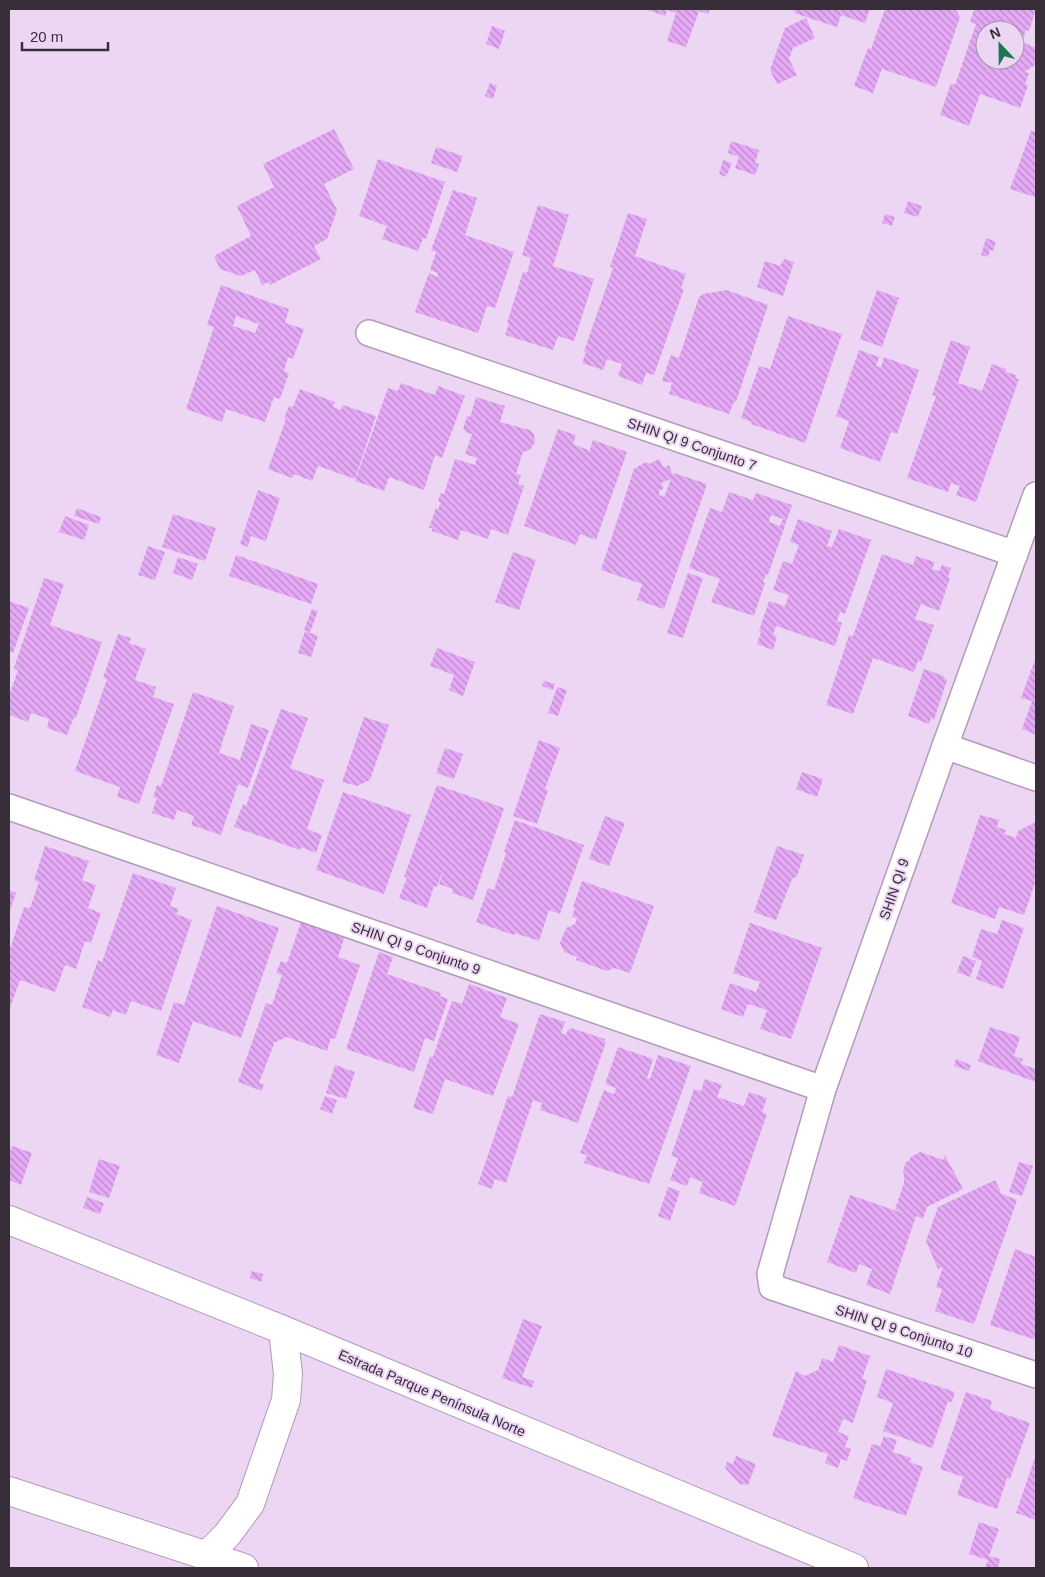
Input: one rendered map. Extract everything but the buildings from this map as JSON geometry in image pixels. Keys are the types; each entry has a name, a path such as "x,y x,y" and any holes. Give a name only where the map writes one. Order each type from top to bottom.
{"main road":[{"name":"Estrada Parque Península Norte","path":"9,1220 283,1330 854,1568"},
{"path":"207,1555 227,1535 250,1504 286,1400 288,1374 283,1330"},
{"path":"9,1491 244,1568"}],"street":[{"name":"SHIN QI 9 Conjunto 7","path":"369,333 1015,554"},
{"name":"SHIN QI 9","path":"772,1288 770,1274 823,1089 1036,495"},
{"path":"945,746 1036,778"},
{"name":"SHIN QI 9 Conjunto 9","path":"9,808 823,1089"},
{"name":"SHIN QI 9 Conjunto 10","path":"772,1288 1036,1376"}]}
